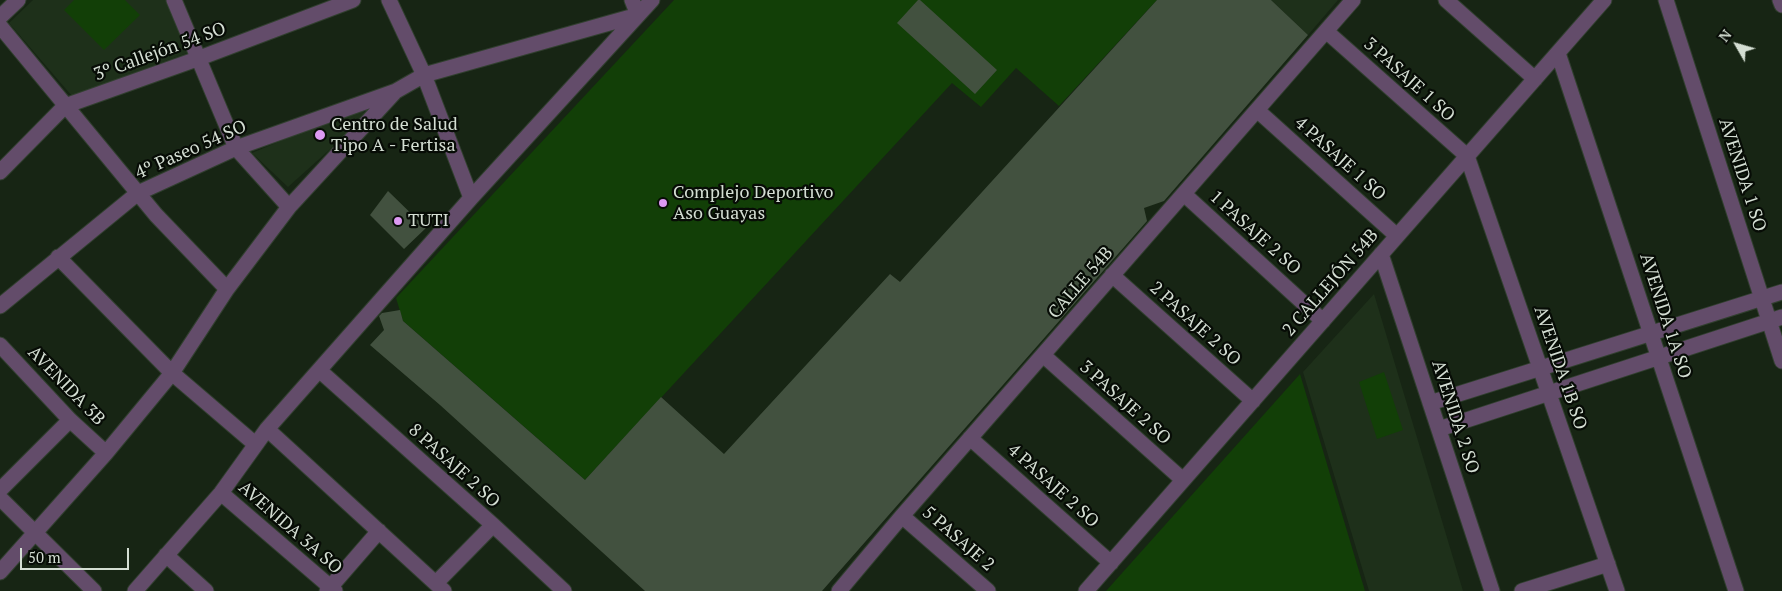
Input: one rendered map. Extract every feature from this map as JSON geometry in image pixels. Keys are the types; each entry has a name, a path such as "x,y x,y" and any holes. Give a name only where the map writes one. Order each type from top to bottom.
{"street":[{"path":"0,17 18,0"},
{"path":"174,0 236,148 288,207"},
{"name":"3º Callejón 54 SO","path":"0,172 65,106 354,0"},
{"path":"389,0 424,75 470,198"},
{"path":"632,0 638,15"},
{"path":"135,591 221,493 267,429 470,198 652,0"},
{"name":"CALLE 54B","path":"838,591 1353,0"},
{"path":"1446,0 1535,79"},
{"name":"2 CALLEJÓN 54B","path":"1086,591 1604,0"},
{"name":"AVENIDA 1 SO","path":"1666,0 1762,298 1776,319 1782,361"},
{"path":"1780,0 1782,6"},
{"name":"4º Paseo 54 SO","path":"0,306 138,193 236,148 396,91 424,75 638,15"},
{"path":"0,26 156,215 227,289"},
{"name":"3 PASAJE 1 SO","path":"1326,31 1467,156"},
{"name":"AVENIDA 1A SO","path":"1558,53 1736,591"},
{"path":"0,572 36,534 172,373 227,289 288,207 396,91"},
{"name":"4 PASAJE 1 SO","path":"1257,110 1397,236"},
{"name":"AVENIDA 1B SO","path":"1467,156 1618,591"},
{"name":"1 PASAJE 2 SO","path":"1184,194 1323,321"},
{"name":"AVENIDA 2 SO","path":"1382,254 1492,591"},
{"path":"58,257 172,373 255,444"},
{"name":"2 PASAJE 2 SO","path":"1112,275 1253,401"},
{"path":"1430,403 1782,292"},
{"path":"1439,429 1776,319"},
{"name":"AVENIDA 3B","path":"0,345 70,420 106,453"},
{"name":"3 PASAJE 2 SO","path":"1043,355 1183,480"},
{"name":"8 PASAJE 2 SO","path":"319,370 564,591"},
{"path":"0,490 70,420"},
{"path":"267,429 440,587 493,525"},
{"name":"4 PASAJE 2 SO","path":"970,438 1111,563"},
{"name":"AVENIDA 3A SO","path":"221,493 331,590"},
{"path":"0,498 94,591"},
{"name":"5 PASAJE 2","path":"902,516 988,591"},
{"path":"331,590 379,531"},
{"path":"166,555 206,591"},
{"path":"1522,591 1608,564"}],"shaded area":[{"path":"33,0 166,0 190,52 72,96 9,23"},
{"path":"1271,0 1338,0 1308,35"},
{"name":"Centro de Salud Tipo A - Fertisa","path":"361,107 366,117 288,187 252,153"},
{"path":"1374,294 1463,591 1369,591 1303,372"}],"green space":[{"path":"74,0 125,0 140,15 104,50 64,10"},
{"name":"Complejo Deportivo Aso Guayas","path":"674,0 1157,0 1059,106 1016,68 981,107 952,83 585,480 403,321 396,298"},
{"path":"1384,372 1403,430 1377,439 1359,382"},
{"path":"1300,374 1365,591 1106,591"}],"building":[{"path":"918,0 997,70 975,94 897,23"},
{"path":"1157,0 1271,0 1308,35 1164,201 1144,208 1147,221 822,591 645,591 440,405 370,345 384,330 379,316 382,313 400,310 403,321 585,480 661,397 724,454 890,274 900,282"},
{"name":"TUTI","path":"388,191 426,228 404,249 370,215"}],"place":[{"name":"Centro de Salud Tipo A - Fertisa","path":"320,135"},
{"name":"Complejo Deportivo Aso Guayas","path":"663,203"},
{"name":"TUTI","path":"398,221"}]}
